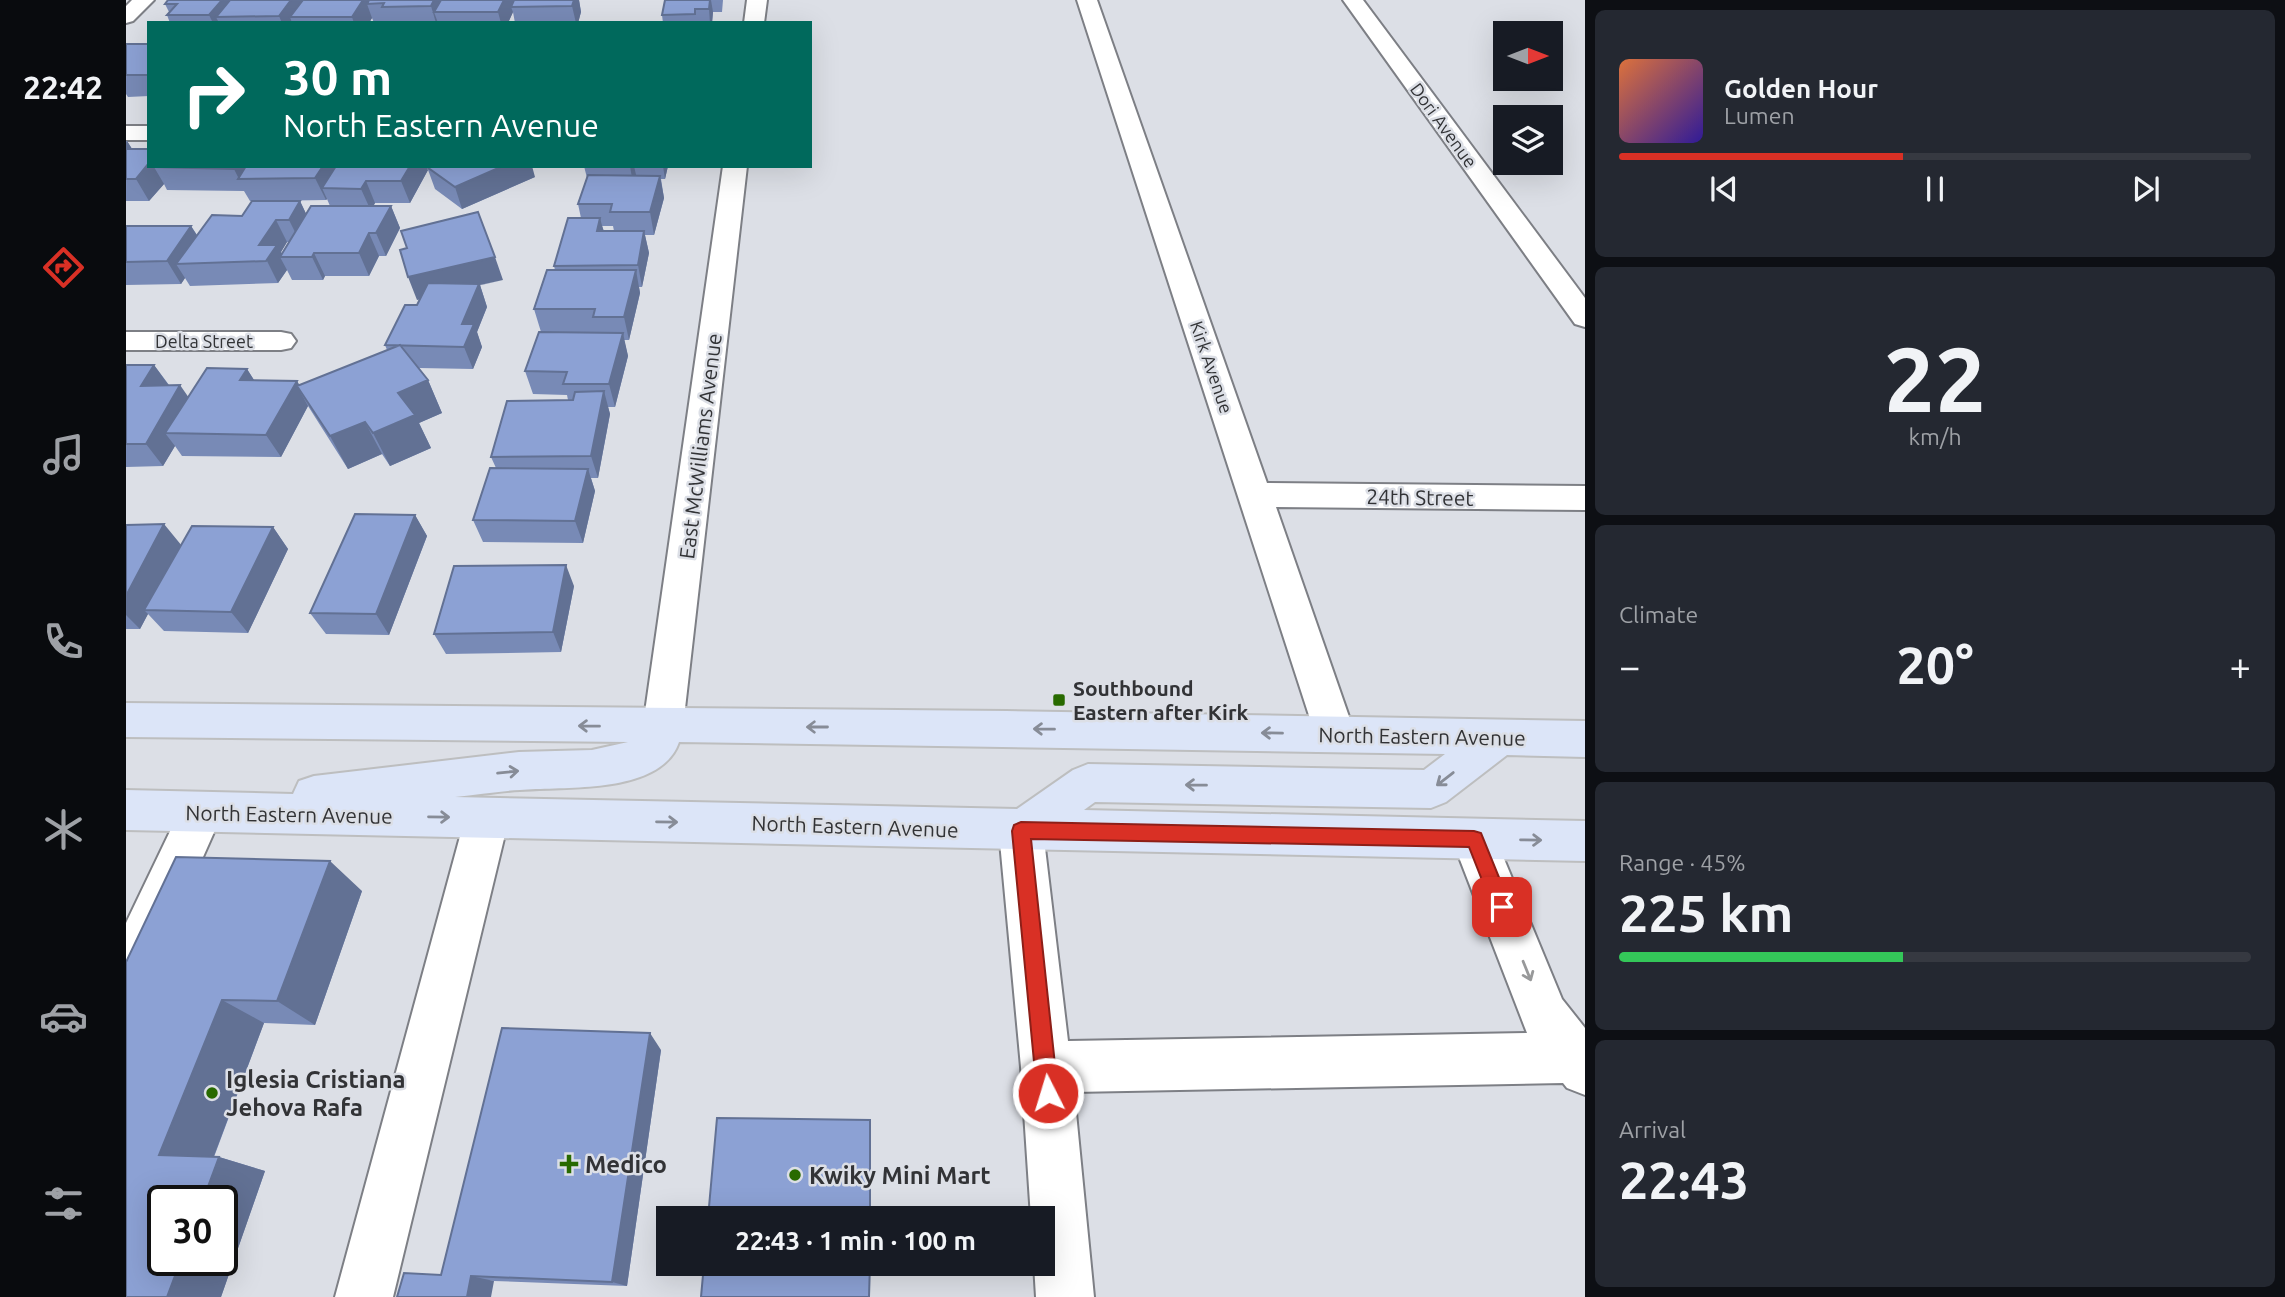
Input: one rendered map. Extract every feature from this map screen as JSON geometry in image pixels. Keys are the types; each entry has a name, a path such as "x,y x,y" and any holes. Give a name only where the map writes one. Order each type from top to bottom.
{"main road":[{"name":"North Eastern Avenue","path":"126,720 1006,728 1585,739"},
{"path":"187,811 519,771 592,768 631,762 657,746 663,726"},
{"path":"1021,831 1088,783 1432,789 1499,738"},
{"name":"North Eastern Avenue","path":"126,810 1585,841"}],"street":[{"path":"126,17 144,0"},
{"path":"754,21 757,0"},
{"name":"Kirk Avenue","path":"1087,0 1335,734"},
{"name":"Dori Avenue","path":"1353,0 1585,318"},
{"path":"126,133 147,133"},
{"name":"East McWilliams Avenue","path":"663,726 735,168"},
{"name":"Delta Street","path":"126,341 281,341"},
{"name":"24th Street","path":"1256,495 1585,498"},
{"path":"126,975 187,811"},
{"path":"364,1297 487,818"},
{"path":"1021,831 1046,1068 1065,1297"},
{"path":"1474,839 1545,1017 1581,1062"},
{"path":"1046,1068 1581,1062"}],"building":[{"path":"168,0 222,0 209,15 167,15 177,4 165,4"},
{"path":"230,0 291,0 279,16 216,17"},
{"path":"303,0 363,0 352,17 290,17"},
{"path":"369,0 434,0 431,6 382,7 384,3 367,4"},
{"path":"441,0 504,0 498,12 434,12"},
{"path":"514,0 574,0 572,6 511,7"},
{"path":"665,0 710,0 709,9 695,9 695,14 662,15"},
{"path":"126,44 147,44 147,75 126,75"},
{"path":"126,149 147,149 147,165 136,179 126,179"},
{"path":"245,168 322,168 315,178 238,179"},
{"path":"335,168 409,168 401,181 366,181 361,189 322,188"},
{"path":"428,168 498,168 455,187"},
{"path":"588,175 660,176 650,212 610,212 612,204 578,204"},
{"path":"252,201 300,201 289,220 276,220 259,245 277,245 266,261 176,264 212,215 242,216"},
{"path":"311,206 391,206 376,233 369,233 359,253 314,253 312,257 280,257"},
{"path":"478,212 495,257 408,277 400,250 407,248 401,231"},
{"path":"568,218 600,218 597,231 644,231 638,265 554,266"},
{"path":"126,226 191,226 167,261 126,262"},
{"path":"547,270 636,270 624,317 593,317 595,309 534,309"},
{"path":"428,283 479,284 462,324 474,324 464,347 385,345 405,305 417,305"},
{"path":"539,332 623,333 609,384 563,384 567,372 525,371"},
{"path":"400,345 428,380 398,393 415,415 373,433 365,422 330,436 297,386"},
{"path":"126,365 154,365 141,386 180,385 146,444 126,444"},
{"path":"207,368 247,369 240,380 297,381 266,435 165,433"},
{"path":"604,391 591,456 491,457 507,401 573,400 575,392"},
{"path":"490,468 588,469 575,521 473,520"},
{"path":"355,514 415,515 376,614 310,613"},
{"path":"164,524 126,596 126,525"},
{"path":"192,526 273,527 231,612 144,610"},
{"path":"566,565 553,632 434,634 454,566"},
{"path":"176,857 330,861 277,1001 222,1000 159,1155 219,1157 209,1185 147,1185 147,1276 175,1276 167,1297 126,1297 126,962"},
{"name":"Medico","path":"502,1028 650,1033 612,1282 471,1276 467,1297 397,1297 404,1273 441,1275"},
{"name":"Kwiky Mini Mart","path":"717,1118 870,1120 870,1206 709,1206"},
{"path":"703,1276 870,1276 869,1297 701,1297"}],"place":[{"name":"Southbound Eastern after Kirk","path":"1059,700"},
{"name":"Iglesia Cristiana Jehova Rafa","path":"212,1093"},
{"name":"Medico","path":"569,1164"},
{"name":"Kwiky Mini Mart","path":"795,1175"}],"route":[{"path":"1048,1093 1021,831 1474,839 1502,907"}]}
